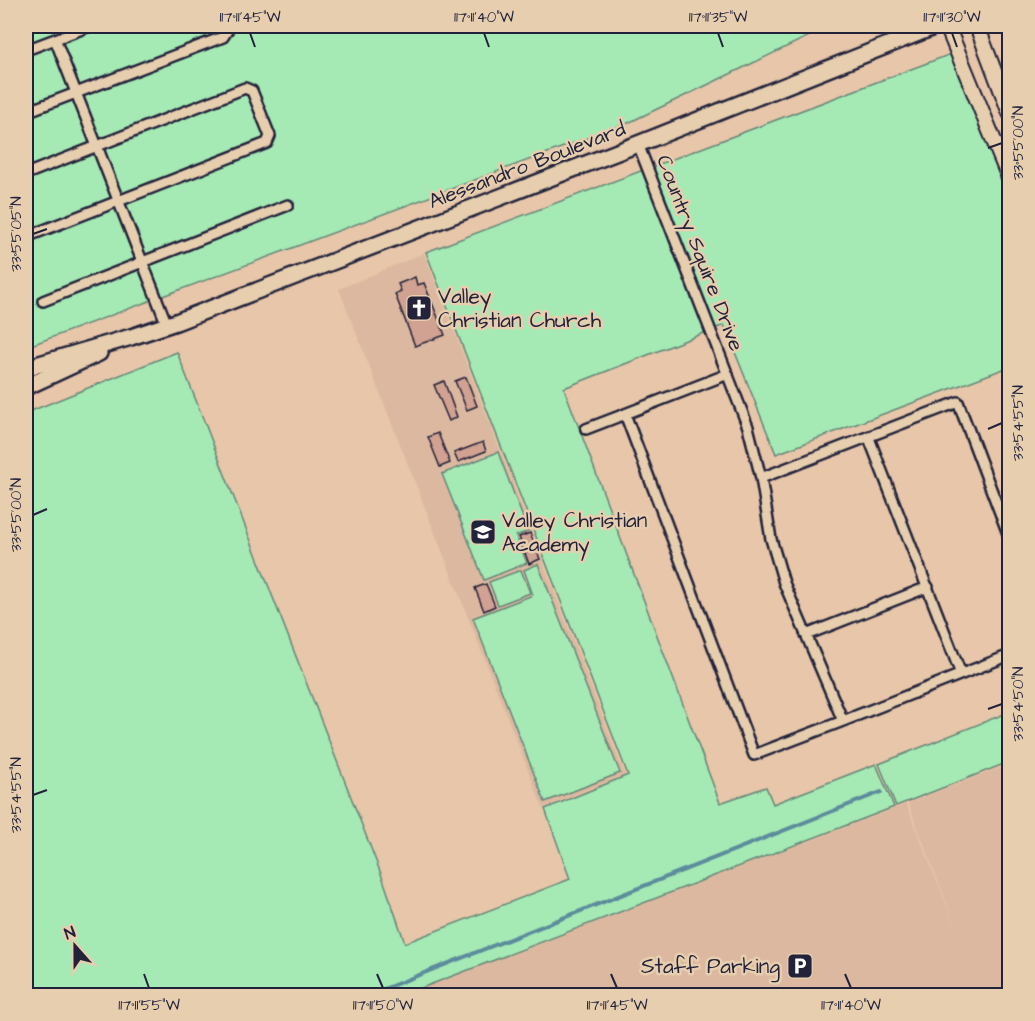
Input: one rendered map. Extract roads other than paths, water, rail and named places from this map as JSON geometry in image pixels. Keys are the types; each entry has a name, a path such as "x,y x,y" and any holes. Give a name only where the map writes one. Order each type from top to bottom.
{"main road":[{"name":"Alessandro Boulevard","path":"26,368 167,325 638,144 936,26"},
{"path":"947,26 1010,180"},
{"path":"977,26 1010,113"},
{"name":"Alessandro Boulevard","path":"26,387 47,379 131,337"}],"street":[{"path":"26,50 90,26"},
{"path":"26,112 223,36 230,26"},
{"path":"56,39 167,325"},
{"path":"26,174 245,88 252,91 270,136 267,143 26,237"},
{"name":"Country Squire Drive","path":"638,144 748,427 762,478 771,539 784,583 843,721"},
{"path":"43,301 288,205"},
{"path":"586,429 728,374"},
{"path":"762,478 957,402 1010,539"},
{"path":"625,414 754,754 1010,656"},
{"path":"869,438 961,674"},
{"path":"806,635 928,587"}],"waterway":[{"path":"366,996 881,792"}],"place":[{"name":"Valley Christian Church","path":"419,308"},
{"name":"Valley Christian Academy","path":"483,532"},
{"name":"Staff Parking","path":"800,966"}]}
